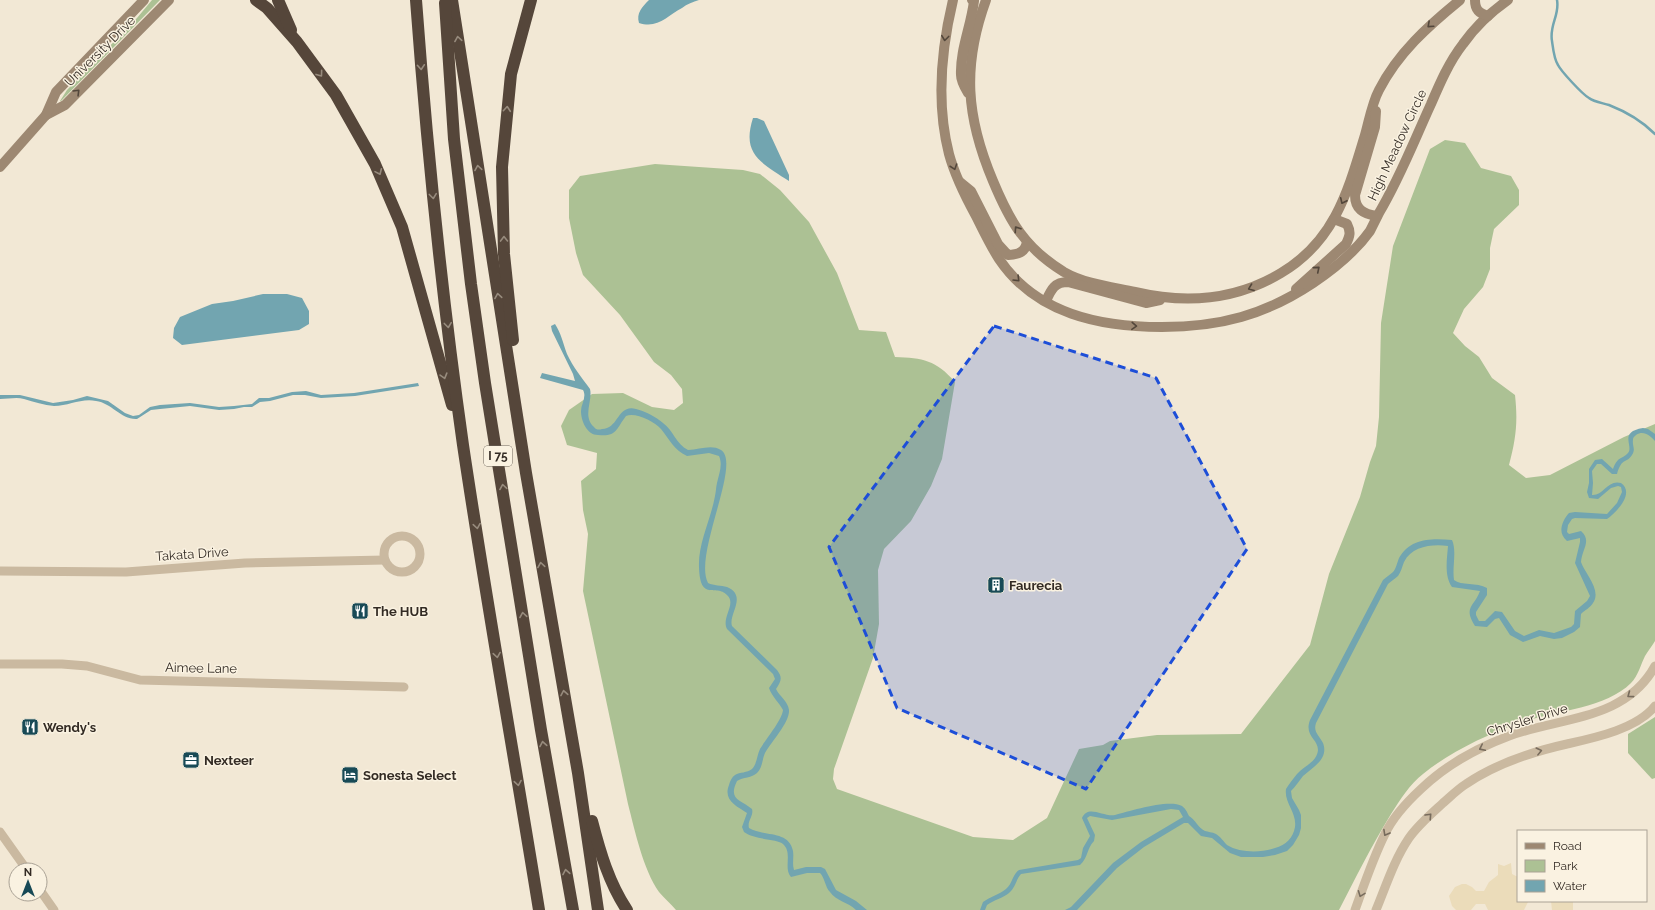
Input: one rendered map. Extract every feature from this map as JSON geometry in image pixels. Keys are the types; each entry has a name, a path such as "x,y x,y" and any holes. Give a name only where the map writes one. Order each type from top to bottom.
{"highway":[{"path":"256,0 267,8 297,42 347,113 383,180 406,242 464,446"},
{"path":"278,0 297,42"},
{"name":"I 75","path":"416,0 426,140 452,362 464,446 539,910"},
{"name":"I 75","path":"445,0 454,139 471,284 485,383 572,910"},
{"path":"452,0 526,473 578,773 598,910"},
{"path":"526,473 504,254 502,167 510,74 531,0"},
{"path":"578,773 602,859 621,901 627,910"}],"street":[{"name":"University Drive","path":"0,167 46,115 56,92 144,0"},
{"name":"University Drive","path":"46,115 65,105 169,0"},
{"name":"High Meadow Circle","path":"953,0 943,53 941,105 943,126 949,155 959,181 1000,259 1023,285 1046,301 1074,316 1115,326 1181,327 1222,323 1250,316 1291,297 1334,269 1370,230 1396,184 1449,65 1462,44 1488,16 1508,0"},
{"path":"970,98 961,77 964,50 974,1 972,0"},
{"name":"High Meadow Circle","path":"986,0 974,38 969,79 973,121 984,160 1009,217 1020,234 1050,262 1073,276 1087,281 1166,299 1188,300 1223,297 1268,281 1284,271 1305,254 1320,239 1334,219 1350,185 1378,91 1399,58 1411,43 1460,0"},
{"path":"1475,0 1476,9 1480,13 1488,16"},
{"path":"1377,216 1367,215 1359,209 1355,202 1355,194 1375,127 1378,91"},
{"path":"959,181 971,191 998,244 1008,256 1019,254 1026,248 1027,242"},
{"path":"1291,297 1298,286 1346,244 1350,236 1350,231 1347,224 1334,219"},
{"path":"1046,301 1053,286 1062,282 1068,282 1146,303 1166,299"},
{"name":"Takata Drive","path":"0,571 126,572 246,563 386,560"},
{"name":"Aimee Lane","path":"0,664 62,664 87,666 140,680 404,687"},
{"name":"Chrysler Drive","path":"1355,910 1386,833 1406,805 1437,775 1471,753 1510,736 1584,716 1616,704 1640,687 1655,666"},
{"path":"1376,910 1393,867 1410,838 1431,813 1465,784 1493,768 1526,754 1601,736 1626,727 1655,706"},
{"path":"0,832 21,862"},
{"path":"48,901 54,910"}],"highlighted area":[{"path":"994,326 1156,378 1247,549 1086,789 897,708 829,547"}],"green space":[{"path":"152,0 160,0 60,101 67,90 137,18"},
{"path":"1445,140 1465,143 1481,168 1511,176 1519,190 1519,205 1494,229 1490,248 1490,269 1483,287 1464,309 1453,333 1465,346 1479,357 1492,378 1515,395 1516,430 1509,465 1526,478 1550,475 1624,437 1655,424 1655,641 1645,656 1631,683 1620,692 1607,699 1519,723 1494,733 1457,751 1423,774 1410,787 1391,814 1339,910 676,910 659,892 653,883 637,838 628,804 583,591 588,534 583,510 581,481 596,469 597,453 567,445 561,426 569,410 592,394 623,393 652,407 674,410 683,403 682,389 671,375 654,362 620,315 583,275 576,253 569,218 569,190 580,176 655,164 743,170 760,174 780,190 809,222 837,273 859,330 886,332 895,357 914,358 928,362 942,369 955,382 942,459 931,486 911,521 884,549 878,570 879,624 873,658 834,769 833,779 837,789 973,837 1013,840 1047,818 1079,749 1103,745 1110,741 1157,735 1241,734 1310,645 1329,574 1360,497 1376,446 1379,417 1381,323 1393,246 1430,149"},
{"path":"1655,717 1655,778 1652,779 1628,753 1628,734"}],"shaded area":[{"path":"1511,863 1512,874 1517,876 1517,902 1528,902 1524,910 1488,910 1485,904 1476,904 1471,910 1456,910 1452,906 1449,896 1455,887 1466,884 1476,891 1484,891 1489,882 1498,875 1498,864 1504,866"},
{"path":"1551,902 1573,902 1573,910 1552,910"}],"water":[{"path":"649,0 699,0 686,5 657,23 639,23 639,13"},
{"path":"753,118 764,121 789,175 789,181 770,169 756,157 750,141 750,131"},
{"path":"263,294 287,294 302,298 309,311 309,324 299,330 182,345 173,338 174,328 180,317 212,304"},
{"path":"555,324 569,359 590,389 591,394 588,413 591,423 596,429 600,430 608,428 625,410 630,408 636,409 654,416 669,429 680,444 688,450 713,447 721,450 726,458 726,472 707,552 705,570 708,583 727,587 736,595 737,600 731,621 732,626 777,670 781,680 776,689 787,704 789,710 787,720 765,753 759,771 753,776 737,781 734,792 735,796 752,809 749,828 755,831 781,837 791,844 794,870 806,867 821,867 825,869 836,890 856,901 867,910 856,910 835,897 828,890 820,873 807,873 791,877 788,869 788,856 786,848 783,844 776,841 754,837 744,832 742,827 747,813 729,799 728,790 731,779 735,775 746,772 754,767 760,749 777,724 783,710 769,688 775,679 773,674 727,629 726,620 730,607 730,599 723,592 705,589 700,578 699,558 720,473 721,466 719,456 709,453 687,456 682,454 658,426 649,420 634,415 626,416 618,428 609,435 591,433 585,427 581,415 581,408 584,398 583,390 540,378 542,373 575,381 552,331 551,326"},
{"path":"418,383 419,386 355,396 321,398 305,395 293,395 260,402 252,407 234,409 219,410 190,406 151,410 137,419 126,417 102,402 91,400 54,406 21,398 0,399 0,395 20,395 53,403 87,396 108,401 125,413 133,416 139,415 150,407 160,405 190,403 219,407 234,406 252,404 259,398 269,398 292,392 306,391 321,395 354,393"},
{"path":"1643,428 1648,429 1655,434 1655,441 1644,433 1636,435 1633,439 1633,453 1630,458 1622,463 1617,474 1612,474 1601,464 1597,464 1592,471 1592,495 1596,495 1609,485 1616,482 1621,483 1625,487 1625,497 1620,507 1607,519 1575,518 1572,519 1568,525 1567,532 1569,534 1581,531 1586,538 1586,545 1581,562 1592,582 1595,593 1593,603 1581,614 1580,627 1574,632 1562,638 1554,639 1540,636 1523,642 1510,635 1499,618 1495,619 1487,627 1475,626 1470,615 1470,611 1480,591 1452,587 1449,583 1447,573 1448,546 1436,545 1423,547 1412,552 1404,562 1398,576 1388,584 1316,723 1315,729 1323,743 1324,754 1319,762 1303,776 1291,791 1292,798 1301,815 1301,828 1293,845 1287,851 1263,857 1241,857 1230,853 1212,838 1201,836 1188,823 1184,823 1144,847 1117,868 1077,910 1065,910 1071,907 1113,863 1141,842 1183,817 1179,810 1171,809 1112,820 1090,816 1087,818 1095,835 1094,841 1085,859 1080,865 1021,874 1009,893 987,905 985,910 980,910 983,902 1008,887 1019,870 1078,860 1081,858 1083,848 1090,836 1082,818 1085,814 1092,811 1115,815 1149,806 1176,804 1182,806 1189,816 1203,830 1216,834 1232,848 1244,851 1263,851 1286,843 1293,834 1295,822 1293,812 1287,799 1286,789 1297,774 1315,758 1318,750 1316,743 1310,734 1310,720 1383,580 1394,571 1399,558 1404,551 1409,546 1422,541 1437,539 1452,540 1454,549 1454,580 1461,583 1479,585 1487,588 1487,595 1476,612 1479,621 1485,621 1495,611 1502,612 1515,631 1524,636 1539,630 1554,633 1571,627 1574,624 1575,611 1587,601 1590,596 1575,563 1580,538 1567,541 1564,538 1561,531 1564,520 1569,513 1575,512 1607,514 1617,503 1622,492 1621,487 1618,486 1611,488 1598,499 1589,498 1587,492 1589,483 1589,469 1595,460 1602,459 1613,469 1618,460 1628,453 1628,439 1631,433 1635,430"}],"waterway":[{"path":"1557,0 1558,5 1551,35 1555,57 1560,68 1586,96 1628,114 1645,125 1655,134"}],"place":[{"name":"Faurecia","path":"996,585"},
{"name":"The HUB","path":"360,611"},
{"name":"Wendy's","path":"30,727"},
{"name":"Nexteer","path":"191,760"},
{"name":"Sonesta Select","path":"350,775"}]}
